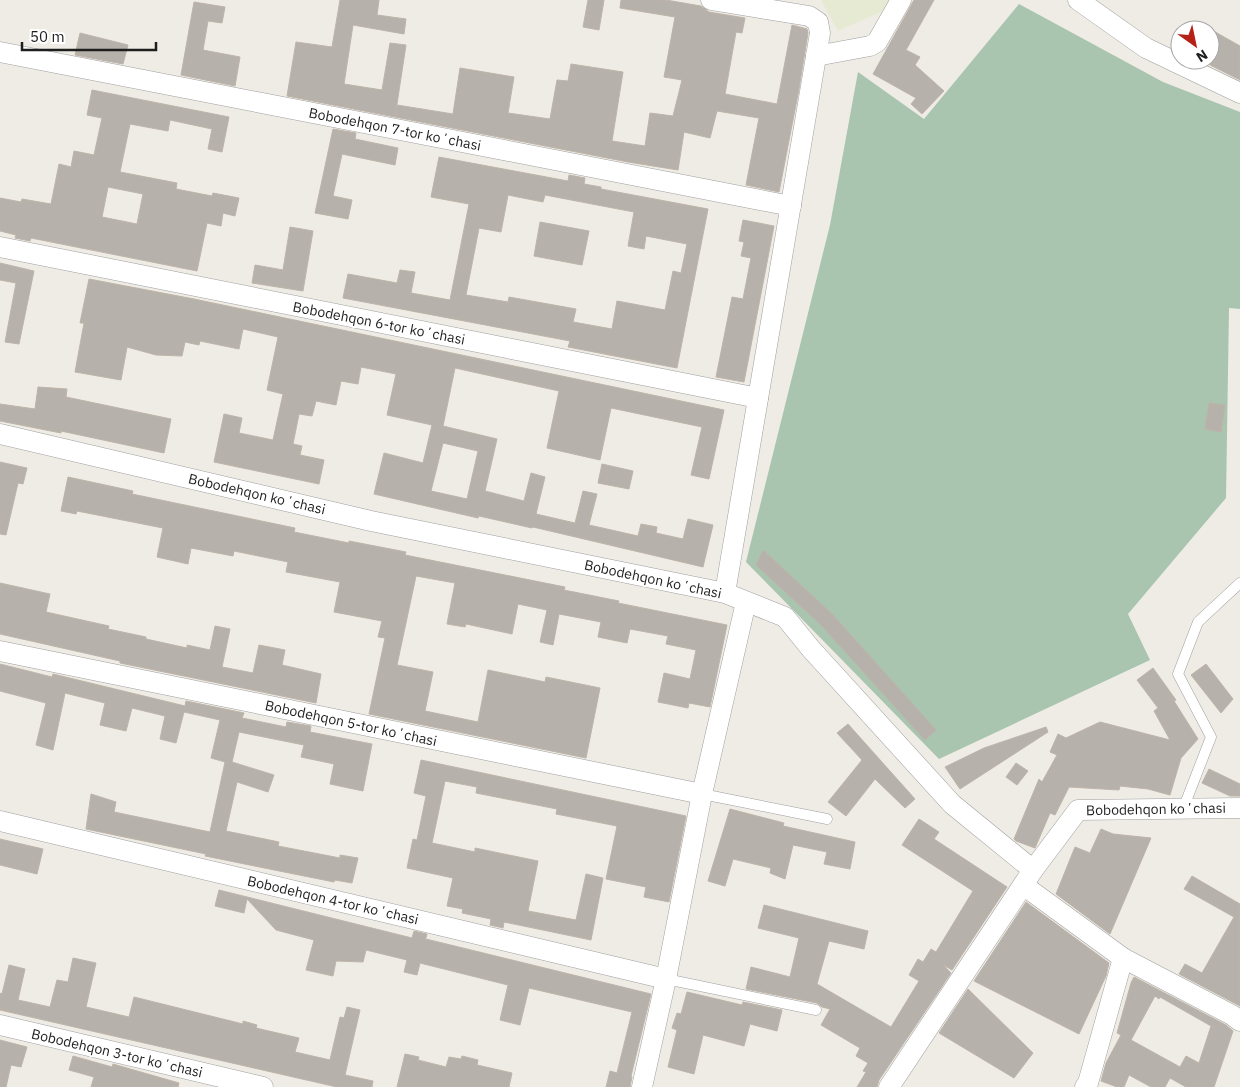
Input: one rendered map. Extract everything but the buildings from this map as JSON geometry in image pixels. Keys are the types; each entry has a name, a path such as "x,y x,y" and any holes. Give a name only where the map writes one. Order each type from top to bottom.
{"street":[{"path":"711,0 810,16 818,22 820,32 725,593"},
{"path":"816,56 870,46 877,42 901,0"},
{"path":"1078,0 1146,48 1240,93"},
{"name":"Bobodehqon 7-tor koʼchasi","path":"0,52 791,206"},
{"name":"Bobodehqon 6-tor koʼchasi","path":"0,247 758,398"},
{"name":"Bobodehqon koʼchasi","path":"0,434 371,521 725,593 785,617 811,649 952,804 1028,878 1078,810 1240,808"},
{"path":"642,1087 666,979 702,794 746,602"},
{"name":"Bobodehqon 5-tor koʼchasi","path":"0,651 702,794"},
{"name":"Bobodehqon 4-tor koʼchasi","path":"0,821 666,979"},
{"path":"889,1087 1028,878 1123,958 1232,1015 1240,1022"},
{"path":"1085,1087 1088,1083 1123,958"},
{"name":"Bobodehqon 3-tor koʼchasi","path":"0,1025 263,1087"}],"lane":[{"path":"1183,809 1211,737 1178,674 1198,622 1240,583"},
{"path":"702,794 827,819"},
{"path":"666,979 816,1010"}],"green space":[{"path":"821,0 908,0 838,31"},
{"path":"1019,4 1163,82 1240,112 1240,309 1229,308 1226,498 1128,614 1150,660 939,759 746,562 830,225 858,72 924,119"}]}
